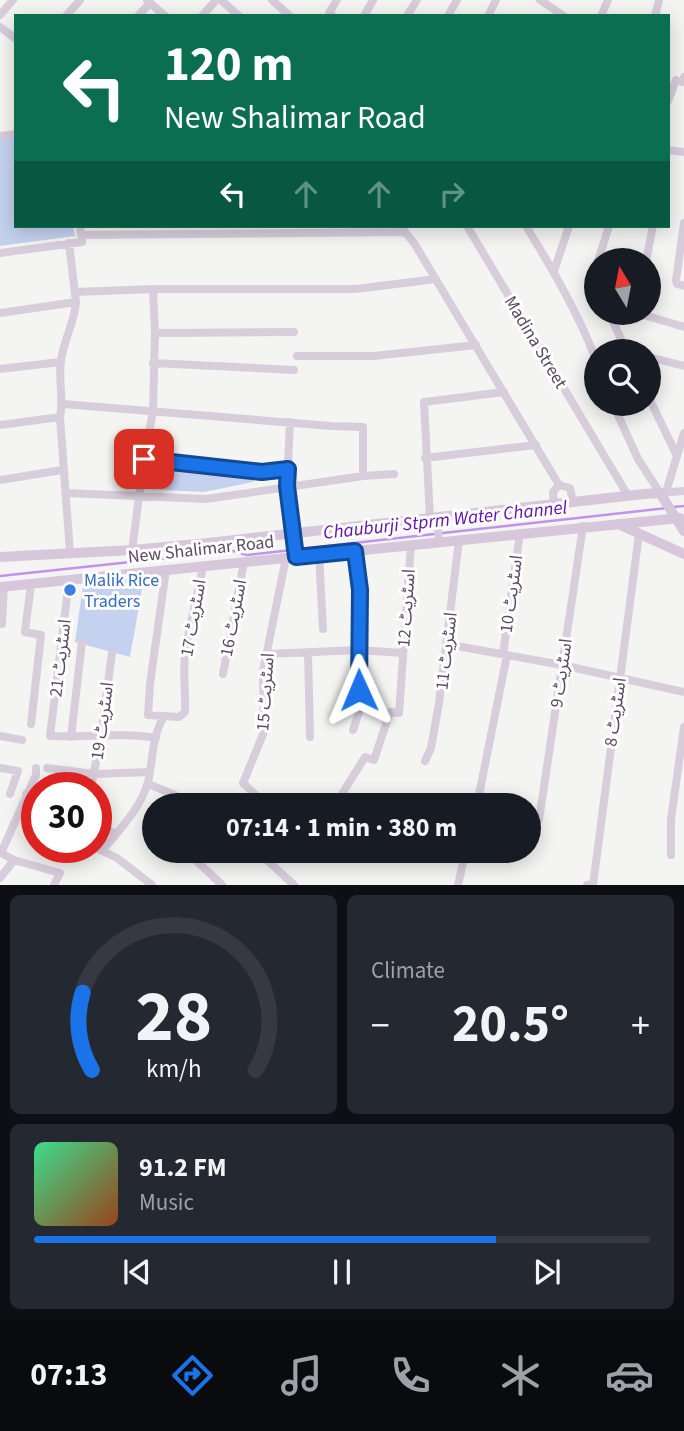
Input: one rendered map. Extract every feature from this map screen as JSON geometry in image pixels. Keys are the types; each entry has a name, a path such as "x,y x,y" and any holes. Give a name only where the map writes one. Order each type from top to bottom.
{"street":[{"path":"0,15 13,0"},
{"path":"68,14 80,0"},
{"path":"204,14 216,0"},
{"path":"221,0 237,14"},
{"path":"272,0 288,14"},
{"path":"540,0 561,14"},
{"path":"148,1 162,14"},
{"path":"0,27 14,38"},
{"path":"670,97 679,80"},
{"path":"684,223 676,280 677,284 684,286"},
{"name":"Madina Street","path":"468,228 627,494"},
{"path":"527,228 554,271 587,339"},
{"path":"554,271 568,228"},
{"path":"602,248 608,228"},
{"path":"649,248 653,228"},
{"path":"0,253 82,242 81,230 403,229 436,279 559,485 570,488 573,502"},
{"path":"69,243 76,302 60,362 63,404 60,417 70,553"},
{"path":"76,292 153,289 356,289 436,279"},
{"path":"132,550 153,411 153,289"},
{"path":"0,313 76,302"},
{"path":"662,320 684,327"},
{"path":"155,333 294,332"},
{"path":"297,356 374,356 476,345"},
{"path":"661,360 684,366"},
{"path":"0,369 60,362"},
{"path":"153,363 294,370"},
{"path":"439,540 425,458 424,402 504,393"},
{"path":"63,404 363,427 363,476"},
{"path":"618,416 638,459 678,516 684,531"},
{"path":"658,416 677,456"},
{"path":"0,425 60,417"},
{"name":"اسٹریٹ 15","path":"253,793 243,783 264,732 263,671 292,555 293,535 287,486 290,422"},
{"path":"663,494 684,433"},
{"path":"425,458 536,445"},
{"path":"144,459 262,472 288,469"},
{"path":"0,480 62,470"},
{"path":"66,493 206,499 287,486 394,474"},
{"path":"554,504 553,492 559,485"},
{"path":"0,557 132,550 293,535 627,494 684,491"},
{"name":"New Shalimar Road","path":"2,587 678,516"},
{"name":"New Shalimar Road","path":"615,523 684,554"},
{"name":"اسٹریٹ 9","path":"541,807 583,526"},
{"name":"اسٹریٹ 10","path":"480,793 505,655 520,533"},
{"name":"اسٹریٹ 8","path":"587,885 593,885 639,534"},
{"name":"اسٹریٹ 11","path":"425,761 439,703 459,540"},
{"name":"اسٹریٹ 12","path":"342,793 365,757 374,760 390,712 399,713 411,545"},
{"path":"353,730 360,709 360,590 355,551"},
{"path":"319,554 323,629"},
{"name":"اسٹریٹ 16","path":"223,674 244,562"},
{"name":"اسٹریٹ 17","path":"164,717 179,717 185,712 186,647 203,566"},
{"path":"112,837 138,805 148,784 156,738 164,717 148,716 166,570"},
{"name":"اسٹریٹ 21","path":"69,580 50,736 71,737"},
{"path":"31,584 25,632 41,635 31,724"},
{"path":"0,624 2,587"},
{"path":"82,642 71,737 134,734 156,738"},
{"path":"446,644 562,665 684,692"},
{"path":"267,654 359,650 403,653"},
{"path":"309,652 310,737"},
{"name":"اسٹریٹ 19","path":"94,772 112,653"},
{"path":"671,855 671,819 684,727"},
{"path":"0,736 22,740"},
{"path":"0,768 18,771 10,794"},
{"path":"47,768 78,772"},
{"path":"112,773 150,772"},
{"path":"148,784 168,793"},
{"path":"21,806 1,853 13,860 60,873 54,885"},
{"path":"112,856 152,885"},
{"path":"0,878 13,860"},
{"path":"199,863 222,885"},
{"path":"270,863 294,885"},
{"path":"458,885 463,863"}],"shaded area":[{"path":"14,137 14,228 73,228 75,236 0,246 0,139"},
{"path":"142,466 189,472 252,475 253,482 204,492 147,489"},
{"path":"145,572 130,657 75,642 84,578"}],"waterway":[{"name":"Chauburji Stprm Water Channel","path":"673,507 684,506"},
{"name":"Chauburji Stprm Water Channel","path":"0,576 233,551 247,555 667,508"}],"place":[{"name":"Malik Rice Traders","path":"70,590"}],"route":[{"path":"144,459 262,472 288,469 287,486 296,557 355,551 360,590 359,690"}]}
